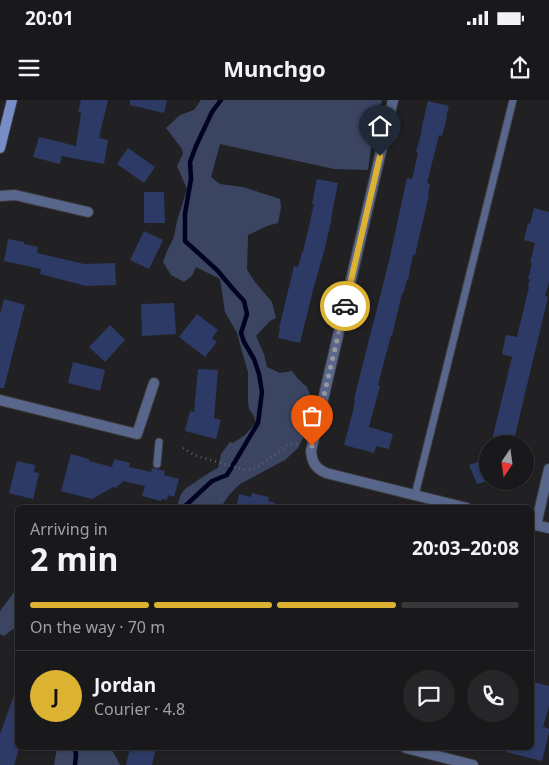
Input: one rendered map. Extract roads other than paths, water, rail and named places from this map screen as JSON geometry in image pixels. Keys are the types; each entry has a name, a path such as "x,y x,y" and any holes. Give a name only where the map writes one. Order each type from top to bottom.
{"street":[{"path":"0,148 12,100"},
{"path":"393,100 312,446 312,462 326,473 454,505"},
{"path":"0,196 15,195 88,212"},
{"path":"0,400 137,434 154,383"},
{"path":"534,521 549,469"},
{"path":"534,524 549,528"},
{"path":"414,750 473,765"}],"lane":[{"path":"415,495 513,100"},
{"path":"157,464 159,442"}],"waterway":[{"path":"186,505 212,481 227,475 258,423 262,392 254,359 241,333 247,314 244,301 217,270 185,241 185,214 191,179 190,162 212,112 221,100"},
{"path":"75,750 75,765"}]}
